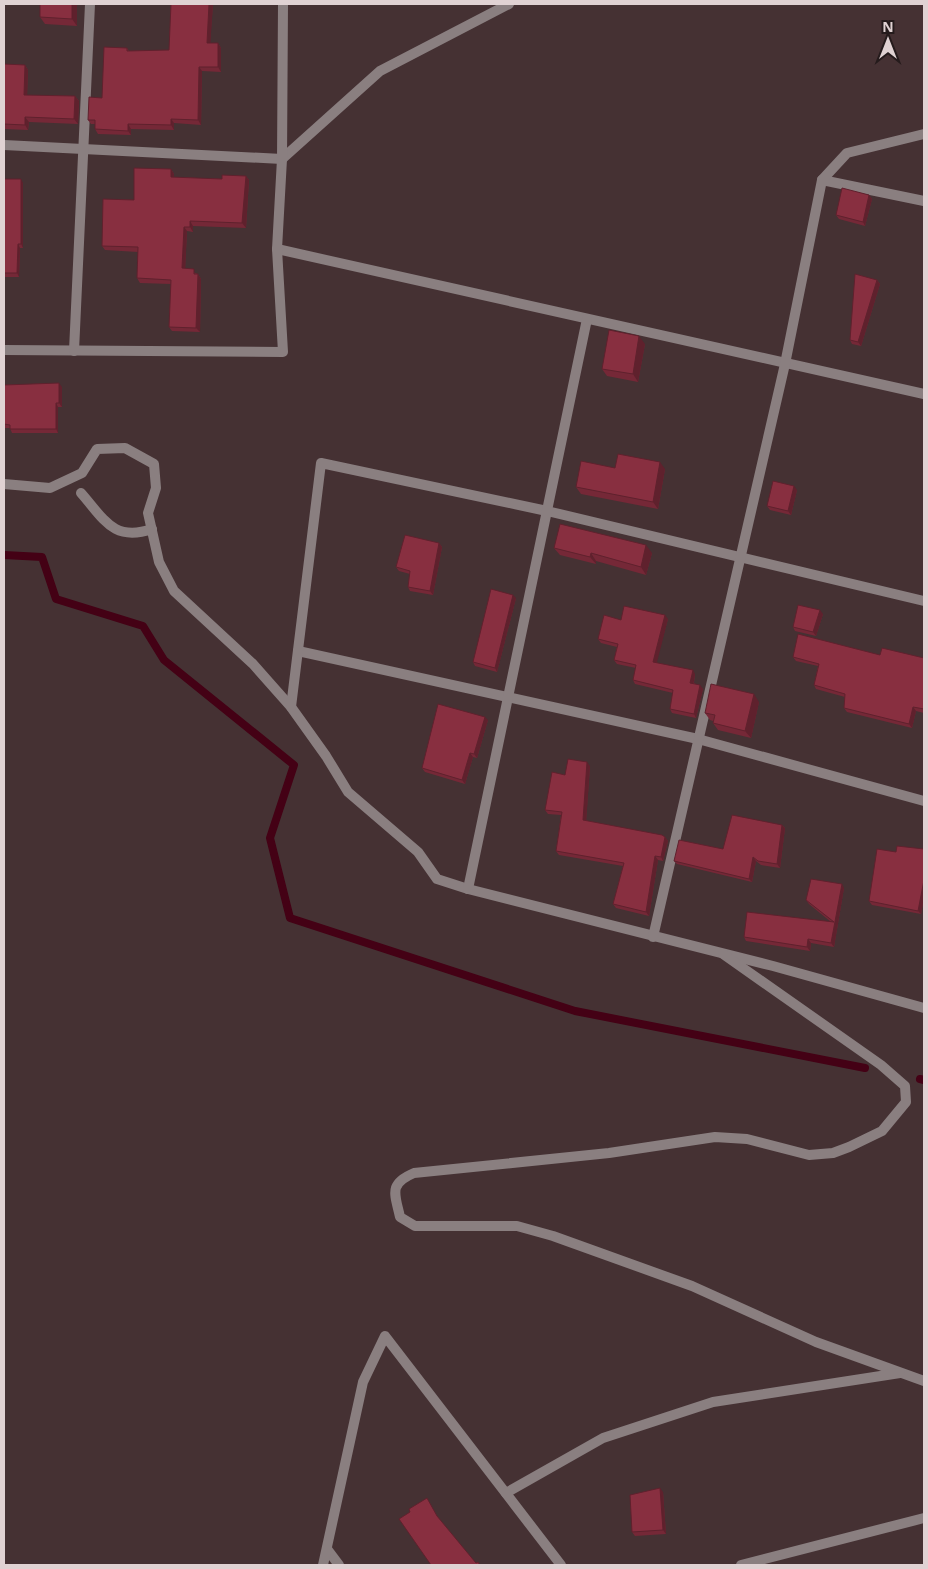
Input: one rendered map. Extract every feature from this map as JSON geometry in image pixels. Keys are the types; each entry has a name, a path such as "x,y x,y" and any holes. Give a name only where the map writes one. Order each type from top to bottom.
{"street":[{"path":"74,351 90,4"},
{"path":"4,350 283,352 277,250 282,159 283,4"},
{"path":"4,146 282,159 380,72 509,4"},
{"path":"653,937 785,364 822,180 847,153 924,134"},
{"path":"822,180 924,201"},
{"path":"277,250 924,394"},
{"path":"468,889 587,319"},
{"path":"4,484 50,488 82,473 96,449 126,448 154,464 156,488 148,513 159,562 174,591 253,664 291,707 326,756 348,792 418,852 437,879 468,889 924,1008"},
{"path":"291,707 321,463 547,511 924,601"},
{"path":"81,493 113,529 134,535 152,529"},
{"path":"298,651 698,740 924,801"},
{"path":"722,954 880,1065 905,1086 906,1102 882,1130 849,1148 833,1153 809,1155 747,1139 715,1137 609,1153 414,1173 397,1182 394,1189 400,1217 415,1226 517,1226 553,1236 692,1286 816,1342 924,1381"},
{"path":"323,1565 363,1382 385,1336 562,1565"},
{"path":"506,1493 603,1438 713,1402 902,1373"},
{"path":"741,1565 924,1518"},
{"path":"327,1549 339,1565"}],"building":[{"path":"40,4 72,4 72,19 40,17"},
{"path":"171,4 209,4 207,43 218,43 218,67 199,67 198,120 171,119 171,125 128,124 128,131 95,129 95,120 88,120 89,97 102,98 104,47 127,48 127,51 169,50"},
{"path":"4,64 25,65 24,95 75,96 74,119 25,117 25,125 4,124"},
{"path":"134,168 171,169 171,177 222,179 222,175 246,176 242,223 190,221 190,227 184,227 182,268 194,269 194,274 198,274 196,328 169,327 171,280 137,278 138,247 102,246 103,199 134,200"},
{"path":"4,179 21,179 21,244 18,244 17,273 4,273"},
{"path":"842,188 869,195 863,222 836,215"},
{"path":"855,274 877,280 858,342 850,340"},
{"path":"609,330 639,336 633,374 602,369"},
{"path":"59,383 59,403 56,403 56,429 10,429 10,425 4,424 4,385"},
{"path":"618,454 660,462 653,502 576,487 581,461 615,468"},
{"path":"773,481 794,486 788,511 767,506"},
{"path":"560,524 646,545 641,567 591,553 590,557 554,548"},
{"path":"405,535 439,543 430,591 408,587 410,571 396,567"},
{"path":"491,589 513,595 495,668 473,662"},
{"path":"798,605 820,610 813,632 793,627"},
{"path":"624,606 665,615 653,662 693,670 690,683 700,685 694,714 670,709 673,690 633,680 636,665 614,660 618,644 598,639 604,615 621,620"},
{"path":"798,634 880,655 882,648 924,658 924,709 913,707 909,724 844,708 845,694 814,685 819,664 793,657"},
{"path":"711,684 754,694 745,731 713,723 715,715 705,713"},
{"path":"438,704 485,717 474,754 470,753 462,780 422,768"},
{"path":"568,759 587,762 583,820 665,837 661,857 655,856 646,912 613,904 624,863 556,851 562,812 545,810 552,772 565,775"},
{"path":"732,815 782,825 777,864 758,861 753,857 749,879 674,861 679,840 723,849"},
{"path":"897,846 924,849 924,880 918,911 869,901 877,849 896,852"},
{"path":"811,879 842,884 831,943 808,939 807,947 744,937 747,912 834,922 806,900"},
{"path":"660,1488 663,1530 632,1532 630,1495"},
{"path":"427,1498 437,1516 476,1563 478,1562 480,1565 431,1565 399,1519 410,1512 409,1509"}],"waterway":[{"path":"4,555 42,557 56,599 143,626 164,660 294,765 270,838 290,918 575,1011 865,1068"},
{"path":"920,1079 924,1080"}]}
